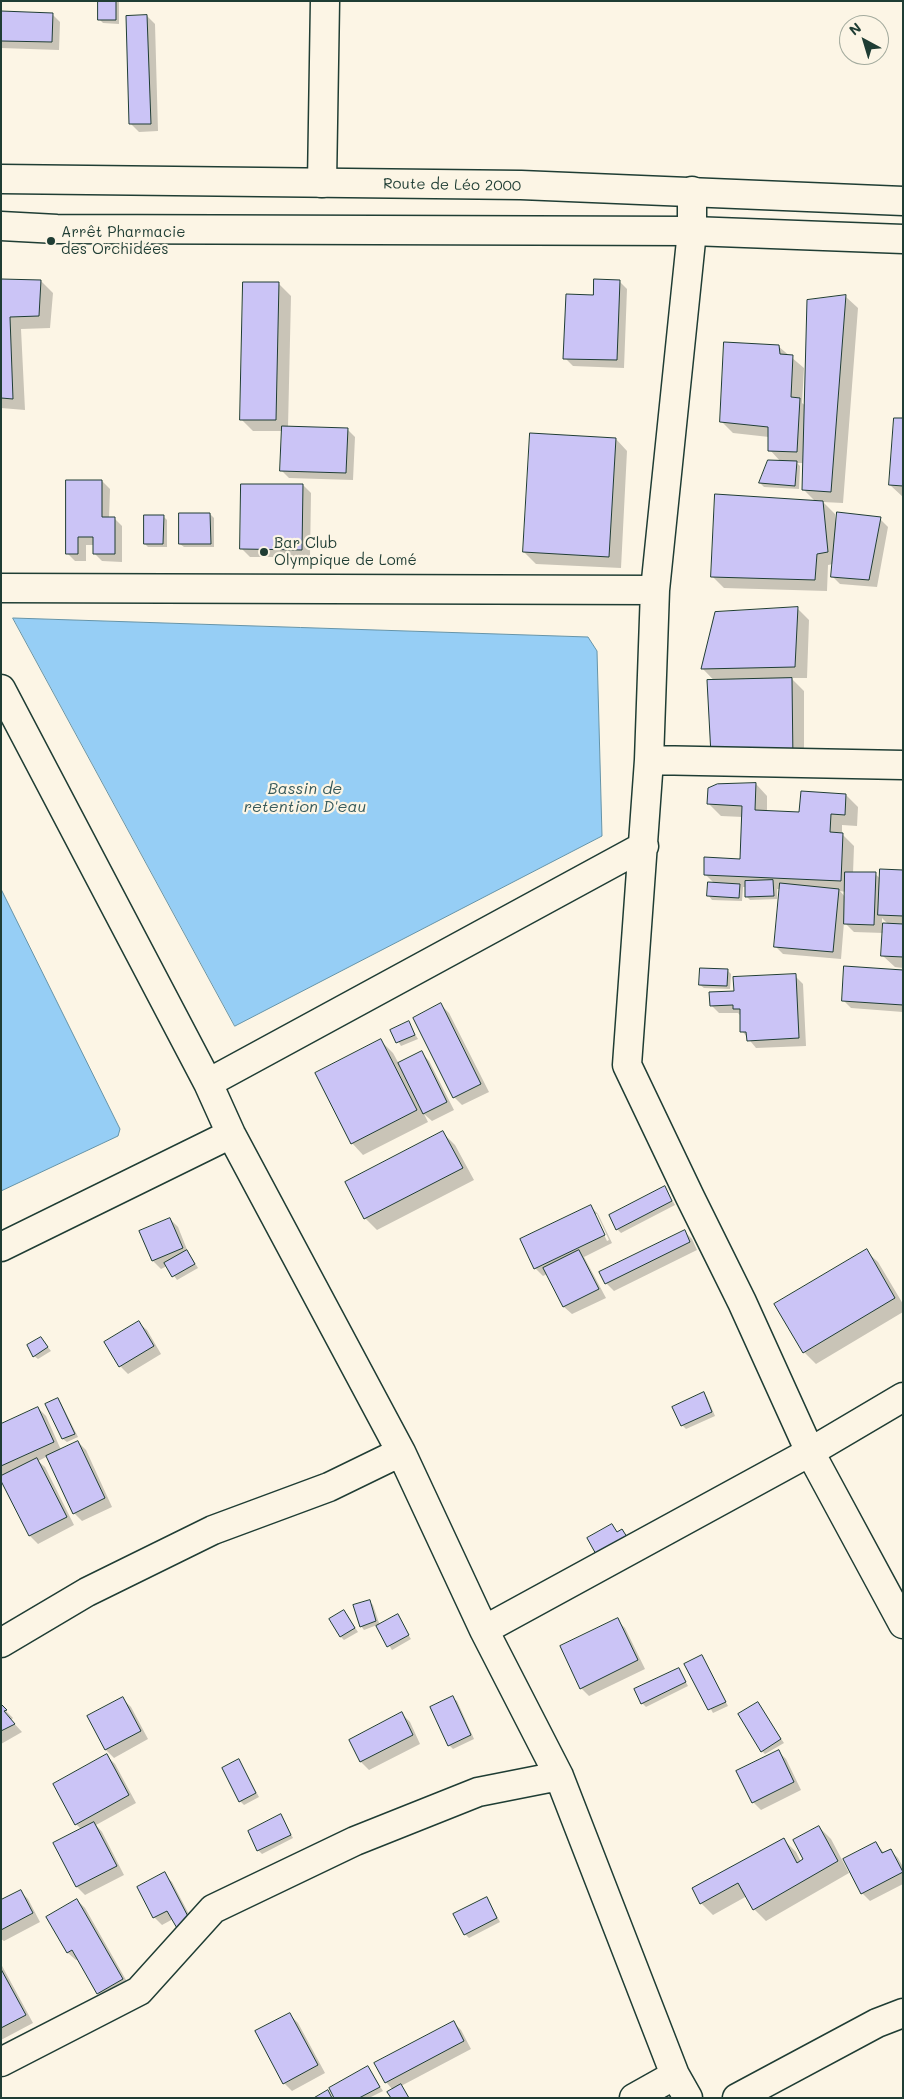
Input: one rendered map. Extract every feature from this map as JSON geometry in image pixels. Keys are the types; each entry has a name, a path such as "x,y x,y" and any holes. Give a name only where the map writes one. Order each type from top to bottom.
{"street":[{"path":"322,183 325,1"},
{"name":"Route de Léo 2000","path":"1,179 511,185 903,201"},
{"path":"692,191 692,230 655,590 644,846 627,1065 742,1302 810,1452 903,1624"},
{"path":"1,226 57,229 692,230 903,239"},
{"path":"1,588 655,590"},
{"path":"1,689 208,1083 231,1134 401,1452 484,1630 559,1776 682,2087 634,2098"},
{"path":"649,760 903,765"},
{"path":"208,1083 644,846"},
{"path":"1,1247 231,1134"},
{"path":"484,1630 810,1452 903,1397"},
{"path":"1,1643 87,1592 212,1530 329,1487 401,1452"},
{"path":"1,2062 139,1991 213,1909 355,1841 478,1792 559,1776"},
{"path":"737,2098 877,2024 903,2013"}],"water":[{"name":"Bassin de retention D'eau","path":"13,618 588,637 597,651 602,836 235,1026"},
{"path":"1,889 120,1129 118,1136 1,1191"}],"building":[{"path":"98,1 116,1 116,20 98,20"},
{"path":"1,11 53,13 52,42 1,41"},
{"path":"147,15 151,124 129,124 126,16"},
{"path":"1,279 41,280 39,316 10,317 13,399 1,398"},
{"path":"594,279 620,280 617,360 563,359 566,294 593,295"},
{"path":"243,282 279,282 276,420 240,420"},
{"path":"846,295 831,492 802,490 807,300"},
{"path":"724,342 779,345 780,354 793,355 791,397 800,398 797,452 768,451 768,427 720,422"},
{"path":"894,418 903,418 903,486 889,485"},
{"path":"282,426 348,428 346,473 280,471"},
{"path":"530,433 616,438 609,557 523,552"},
{"path":"768,460 797,461 795,486 759,483"},
{"path":"66,480 102,480 102,517 115,517 115,554 93,554 93,537 78,537 78,554 66,554"},
{"path":"241,484 303,484 302,550 240,549"},
{"path":"715,494 823,501 828,552 817,554 815,580 711,577"},
{"path":"837,512 881,517 869,580 831,577"},
{"path":"179,513 210,513 211,544 179,544"},
{"path":"144,515 164,515 163,544 144,544"},
{"path":"798,607 795,667 701,669 715,612"},
{"path":"792,678 793,762 711,755 707,680"},
{"path":"756,783 755,810 799,812 801,791 846,794 845,815 831,814 830,832 843,833 841,881 704,875 704,857 740,859 742,806 707,804 708,788 717,784"},
{"path":"880,869 903,870 903,916 878,915"},
{"path":"845,872 876,872 874,925 844,924"},
{"path":"773,880 774,896 745,897 745,881"},
{"path":"708,882 740,884 739,898 707,896"},
{"path":"780,883 839,889 833,952 774,947"},
{"path":"883,923 903,924 903,957 881,956"},
{"path":"844,966 903,970 903,1005 842,1001"},
{"path":"700,968 728,969 727,986 699,985"},
{"path":"796,974 799,1038 747,1041 746,1032 740,1032 740,1009 733,1009 733,1005 710,1006 709,992 734,991 733,977"},
{"path":"441,1003 481,1084 453,1098 413,1018"},
{"path":"409,1021 415,1035 396,1043 390,1030"},
{"path":"381,1039 417,1110 351,1144 315,1073"},
{"path":"422,1051 447,1102 423,1114 398,1063"},
{"path":"443,1131 463,1168 364,1219 345,1182"},
{"path":"665,1186 672,1201 616,1230 609,1215"},
{"path":"591,1205 605,1235 534,1269 520,1239"},
{"path":"170,1218 183,1248 152,1261 139,1231"},
{"path":"685,1230 690,1242 605,1284 599,1272"},
{"path":"867,1249 895,1298 803,1353 774,1304"},
{"path":"187,1250 195,1264 172,1277 164,1263"},
{"path":"579,1250 599,1289 563,1307 543,1268"},
{"path":"139,1321 154,1346 119,1367 104,1342"},
{"path":"41,1337 48,1347 33,1357 27,1345"},
{"path":"704,1392 712,1412 681,1426 672,1407"},
{"path":"58,1398 75,1434 62,1439 45,1404"},
{"path":"38,1407 54,1442 1,1466 1,1424"},
{"path":"78,1441 105,1498 73,1514 46,1456"},
{"path":"37,1458 67,1517 29,1536 1,1481 1,1476"},
{"path":"612,1524 617,1532 622,1529 627,1537 597,1556 587,1538"},
{"path":"370,1600 376,1621 360,1627 353,1605"},
{"path":"344,1610 355,1628 340,1637 329,1619"},
{"path":"398,1614 409,1635 387,1647 376,1626"},
{"path":"618,1618 638,1660 580,1689 560,1646"},
{"path":"702,1655 726,1702 708,1710 684,1664"},
{"path":"679,1668 686,1682 641,1704 634,1689"},
{"path":"453,1696 471,1735 448,1746 430,1707"},
{"path":"123,1697 141,1731 105,1750 87,1716"},
{"path":"758,1702 781,1739 761,1752 738,1714"},
{"path":"1,1704 7,1710 4,1711 15,1724 1,1731"},
{"path":"402,1712 413,1735 360,1762 349,1740"},
{"path":"779,1750 794,1782 752,1803 736,1771"},
{"path":"107,1754 129,1795 75,1825 53,1784"},
{"path":"239,1759 256,1793 239,1802 222,1768"},
{"path":"281,1814 291,1835 257,1851 248,1831"},
{"path":"94,1822 117,1866 76,1887 53,1843"},
{"path":"819,1826 838,1861 753,1910 738,1883 700,1904 692,1888 784,1838 797,1863 803,1859 793,1840"},
{"path":"876,1842 882,1853 891,1849 903,1872 861,1894 843,1859"},
{"path":"165,1872 194,1928 181,1935 167,1911 153,1918 137,1887"},
{"path":"21,1890 33,1913 1,1930 1,1900"},
{"path":"487,1897 497,1918 464,1935 453,1914"},
{"path":"77,1899 123,1979 97,1994 72,1950 67,1953 46,1917"},
{"path":"1,1969 26,2015 1,2028"},
{"path":"290,2013 318,2065 283,2084 255,2031"},
{"path":"454,2021 464,2041 385,2083 374,2063"},
{"path":"368,2066 380,2087 359,2098 334,2098 329,2088"},
{"path":"401,2084 409,2098 391,2098 387,2092"},
{"path":"328,2090 332,2098 314,2098"}],"place":[{"name":"Arrêt Pharmacie des Orchidées","path":"51,241"},
{"name":"Bar Club Olympique de Lomé","path":"264,552"}]}
